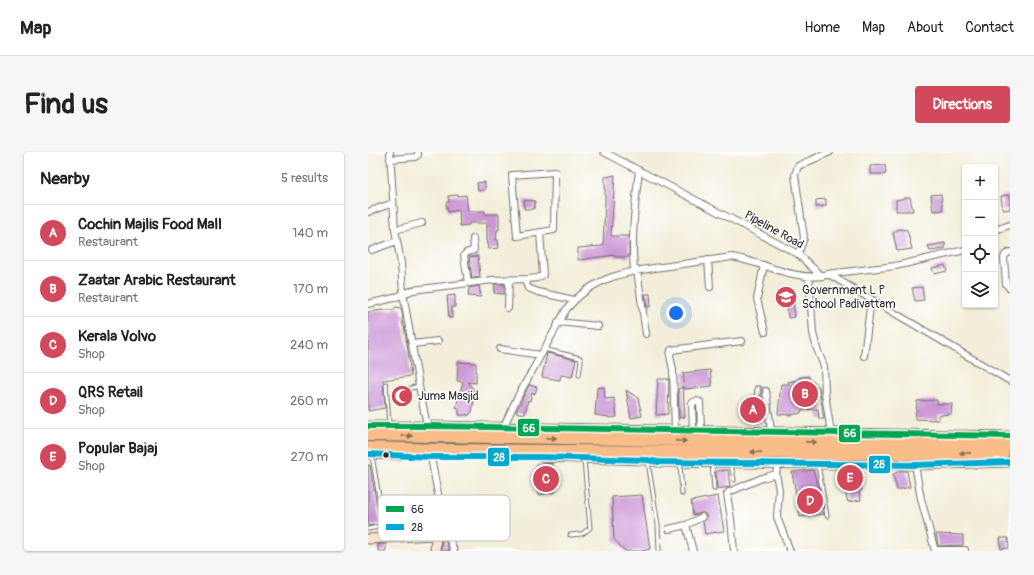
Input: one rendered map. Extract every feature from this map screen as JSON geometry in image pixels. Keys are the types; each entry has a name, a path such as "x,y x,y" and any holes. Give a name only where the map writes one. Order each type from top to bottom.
{"highway":[{"path":"368,435 501,432 587,438 663,435 939,449"},
{"path":"585,454 587,438"},
{"path":"369,452 585,454 726,459 939,449 995,449 1010,445"},
{"path":"995,449 1010,453"}],"street":[{"path":"390,152 395,230 401,263 403,293 427,426"},
{"path":"390,159 415,157 418,155 418,152"},
{"name":"Pipeline Road","path":"604,152 798,254 820,275"},
{"path":"798,254 804,238 795,175 798,166 830,152"},
{"path":"639,170 632,227 635,270 646,334"},
{"path":"555,172 554,230 540,232 517,236 512,175 555,172"},
{"path":"368,212 393,203"},
{"path":"395,230 422,223"},
{"path":"998,229 1010,225"},
{"path":"368,304 394,298 413,290 454,286 468,283 537,278 543,275 540,232"},
{"path":"468,283 464,255 474,250 473,239"},
{"path":"372,250 397,242"},
{"path":"820,275 895,266 962,252"},
{"path":"1010,252 1005,254 1004,258 1006,284 1010,289"},
{"path":"501,432 517,398 558,322 574,300 588,288 611,276 635,270 732,257 809,277 830,275"},
{"path":"708,260 710,287"},
{"path":"764,265 757,299 765,332"},
{"path":"820,275 830,275 1010,381"},
{"path":"809,277 813,333 817,349 824,366 825,394 831,433"},
{"path":"528,279 526,283 528,288 538,292 574,300"},
{"path":"508,308 509,280"},
{"path":"864,356 871,299"},
{"path":"558,322 598,326"},
{"path":"412,344 438,341"},
{"path":"675,431 673,370 670,355 671,350 742,341"},
{"path":"500,349 542,352"},
{"path":"766,391 771,432"},
{"path":"368,426 427,426 501,432 663,435 675,431 831,433 939,449 1010,462"},
{"path":"401,452 431,457 542,457 585,454 658,462 712,462 726,459 778,463 915,465 939,449 1010,436"},
{"path":"431,457 438,495"},
{"path":"778,463 776,474 779,490 777,517 790,551"},
{"path":"915,465 935,551 965,550"},
{"path":"734,551 727,494 762,478 776,474"},
{"path":"669,529 686,525 702,517"},
{"path":"686,525 693,551"},
{"path":"368,538 378,538"},
{"path":"435,551 436,541"},
{"path":"450,541 454,551"}],"lane":[{"path":"542,352 580,358 581,361 578,375"},
{"path":"386,384 389,426"},
{"path":"411,388 419,386"},
{"path":"369,452 378,496"},
{"path":"570,535 582,534 590,528 585,454"},
{"path":"726,459 734,480"},
{"path":"647,460 658,525 659,551"},
{"path":"680,461 682,494"},
{"path":"712,462 714,489"},
{"path":"818,463 827,516"},
{"path":"368,529 378,527"}],"building":[{"path":"885,165 886,174 870,174 870,166"},
{"path":"615,175 611,236 629,236 629,257 615,257 615,255 578,260 578,248 603,246 605,177"},
{"path":"485,182 485,190 478,191 477,183"},
{"path":"941,194 943,210 933,211 931,195"},
{"path":"466,195 468,211 485,211 485,214 499,214 499,230 497,230 496,240 498,240 499,248 489,249 487,240 487,223 469,223 469,225 460,226 459,210 448,212 446,203 449,202 448,196"},
{"path":"1010,195 1010,209 1003,210 1001,196"},
{"path":"910,197 913,211 896,211 896,200"},
{"path":"826,199 826,206 816,207 816,200"},
{"path":"524,200 535,201 534,209 524,209"},
{"path":"899,229 907,230 912,249 897,251 893,233"},
{"path":"945,243 945,249 930,251 928,246"},
{"path":"478,256 480,277 472,278 469,257"},
{"path":"945,265 947,271 934,274 932,268"},
{"path":"495,284 504,284 504,294 494,293"},
{"path":"479,286 481,297 468,296 469,288"},
{"path":"922,287 924,300 915,301 912,288"},
{"path":"786,292 792,292 795,317 788,318"},
{"path":"645,294 650,294 651,306 647,307"},
{"path":"455,295 455,307 452,307 452,318 449,318 447,296"},
{"path":"396,307 401,308 403,317 402,319 411,376 383,380 385,408 368,411 368,312 392,310"},
{"path":"547,353 576,360 572,377 561,375 560,380 542,377"},
{"path":"458,362 476,363 476,383 468,382 475,392 472,412 469,415 459,415 459,410 456,407 463,382 457,381"},
{"path":"710,370 712,386 685,389 683,373"},
{"path":"809,376 809,379 819,387 824,419 819,419 818,409 801,410 801,413 790,415 778,414 781,384 789,384 788,382"},
{"path":"658,379 669,379 668,414 656,415"},
{"path":"529,385 537,387 535,394 532,393 530,401 528,400 525,414 516,412"},
{"path":"755,386 761,386 760,422 746,420 745,400 754,400"},
{"path":"604,387 605,399 614,398 617,417 609,418 595,415 597,388"},
{"path":"683,387 685,417 679,418 678,389"},
{"path":"626,390 638,398 642,416 631,418"},
{"path":"937,400 937,404 952,404 951,414 938,415 939,420 915,419 917,401"},
{"path":"552,463 556,492 539,495 537,465"},
{"path":"368,465 370,465 378,512 378,524 368,526"},
{"path":"728,470 730,487 717,489 716,471"},
{"path":"813,470 818,485 824,514 800,517 792,472"},
{"path":"839,470 855,470 862,490 859,491 861,500 848,502"},
{"path":"900,471 907,471 910,487 897,490 893,474"},
{"path":"642,495 650,549 642,551 625,551 614,539 612,497"},
{"path":"718,496 724,531 705,534 703,521 706,519 706,515 702,513 693,515 691,501"},
{"path":"936,534 963,535 963,545 938,546"},
{"path":"1000,538 1008,538 1009,548 1001,549"},
{"path":"442,541 445,541 449,551 441,551"},
{"path":"378,544 386,544 386,551 378,551"}],"transit line":[{"name":"66","path":"368,426 1010,436"},
{"name":"28","path":"368,454 431,457 542,457 647,460 658,462 915,465 1010,462"}],"place":[{"name":"Government L P School Padivattam","path":"786,297"},
{"name":"Zaatar Arabic Restaurant","path":"805,394"},
{"name":"Juma Masjid","path":"402,396"},
{"name":"Cochin Majlis Food Mall","path":"753,410"},
{"name":"Popular Bajaj","path":"850,478"},
{"name":"Kerala Volvo","path":"546,479"},
{"name":"QRS Retail","path":"810,501"}]}
